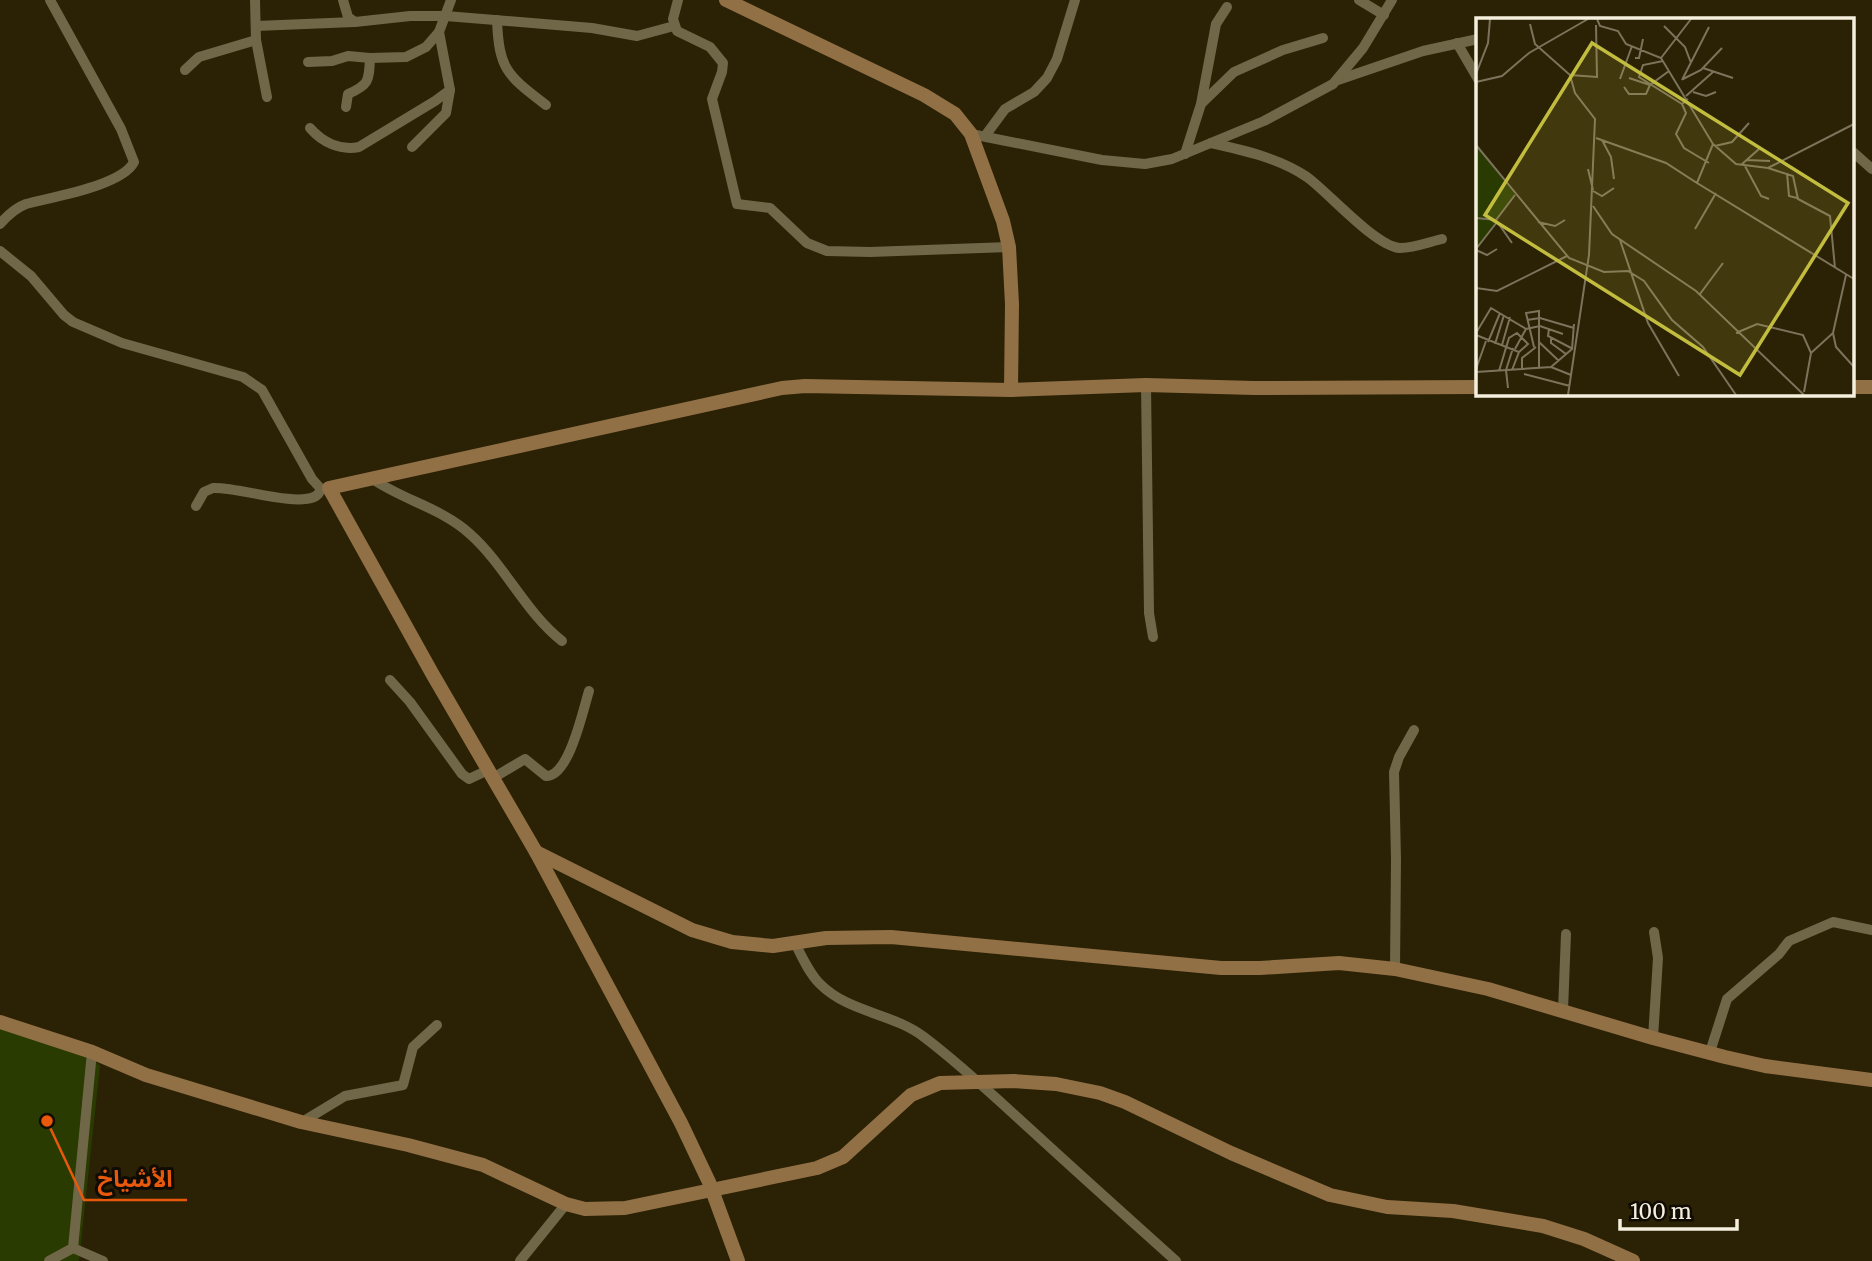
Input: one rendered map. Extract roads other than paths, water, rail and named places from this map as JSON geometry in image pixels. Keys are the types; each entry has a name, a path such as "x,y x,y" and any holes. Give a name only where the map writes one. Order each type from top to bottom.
{"street":[{"path":"0,224 14,210 25,204 51,200 102,183 125,172 134,162 121,128 50,0"},
{"path":"256,0 256,40 267,97"},
{"path":"343,0 344,11 355,22"},
{"path":"308,62 332,61 348,56 406,57 426,47 439,32 451,0"},
{"path":"678,0 673,13 674,26 685,36 710,47 723,63 712,99 737,204 770,208 807,243 827,251 1009,247"},
{"path":"726,0 924,95 954,114 978,135 1134,164 1153,164 1185,154 1265,121 1324,90 1337,80 1363,48 1392,0"},
{"path":"978,135 1005,109 1034,92 1047,78 1058,59 1075,0"},
{"path":"1359,0 1384,15"},
{"path":"1185,154 1201,104 1216,24 1227,7"},
{"path":"256,26 355,22 411,16 446,16 592,28 638,36 674,26"},
{"path":"497,20 498,49 508,73 546,105"},
{"path":"412,147 446,113 450,90 439,32"},
{"path":"1201,104 1234,72 1283,50 1323,38"},
{"path":"1337,80 1423,51 1476,38"},
{"path":"185,70 199,57 256,40"},
{"path":"1457,43 1476,76"},
{"path":"346,107 348,94 363,86 369,79 370,58"},
{"path":"310,128 319,139 329,144 359,147 450,90"},
{"path":"978,135 1009,247 1012,304 1011,390"},
{"path":"1210,143 1254,153 1297,171 1335,199 1369,232 1392,246 1406,247 1442,239"},
{"path":"1854,153 1872,169"},
{"path":"0,251 31,276 64,315 74,322 122,343 231,374 262,390 313,479 325,488 536,852 681,1123 711,1189 738,1261"},
{"path":"1146,385 1149,613 1153,637"},
{"path":"196,506 204,492 213,488 298,499 313,497 325,488 782,388 805,386 1011,390 1146,385 1254,388 1476,387"},
{"path":"1854,387 1872,387"},
{"path":"371,478 391,492 460,525 473,536 536,615 562,641"},
{"path":"390,680 410,702 461,774 469,779 490,774 525,759 546,776 555,774 565,762 589,691"},
{"path":"1395,969 1394,772 1414,730"},
{"path":"536,852 692,930 753,946 859,936 1221,968 1339,962 1395,969 1488,989 1653,1038 1765,1066 1872,1080"},
{"path":"1710,1052 1727,999 1779,954 1789,941 1833,922 1872,930"},
{"path":"1653,1038 1658,958 1654,932"},
{"path":"1563,1010 1566,934"},
{"path":"795,943 821,985 839,998 869,1012 906,1024 978,1082 1177,1261"},
{"path":"0,1022 92,1052 146,1075 301,1122 408,1145 483,1165 566,1204 585,1209 625,1208 817,1168 843,1157 911,1095 940,1083 1014,1081 1056,1084 1100,1093 1331,1195 1387,1207 1453,1211 1543,1226 1584,1239 1633,1261"},
{"path":"301,1122 345,1096 404,1085 413,1047 437,1025"},
{"path":"73,1248 92,1052"},
{"path":"520,1261 566,1204"},
{"path":"73,1248 85,1257 103,1261"},
{"path":"49,1261 73,1248"}],"place":[{"name":"الأشياخ","path":"47,1121"}]}
